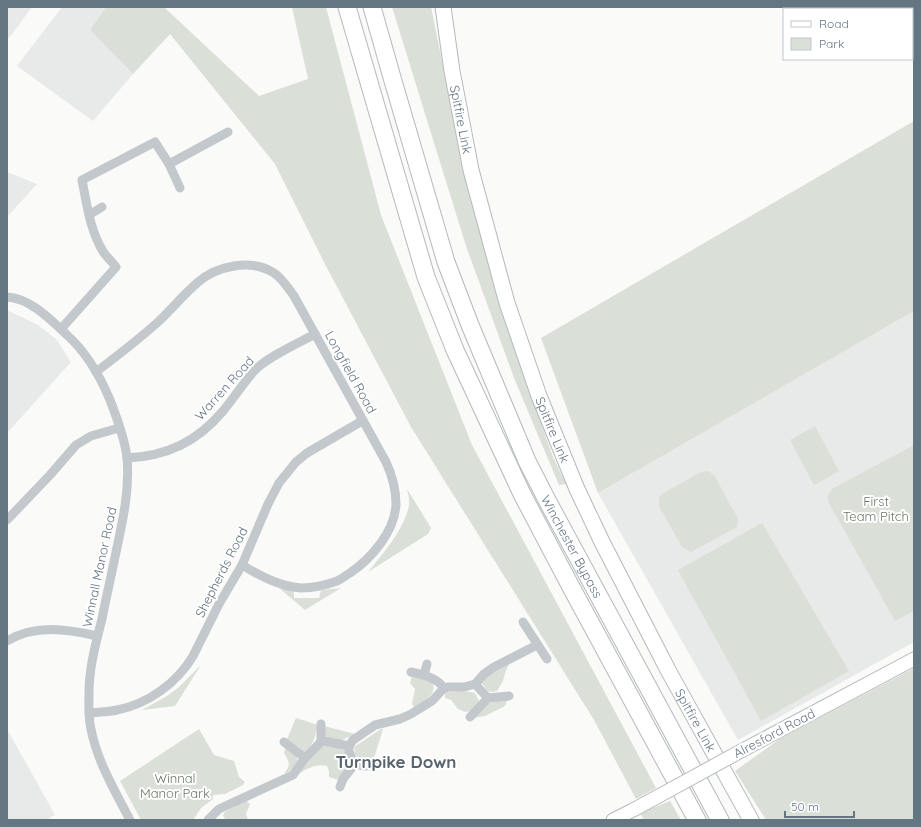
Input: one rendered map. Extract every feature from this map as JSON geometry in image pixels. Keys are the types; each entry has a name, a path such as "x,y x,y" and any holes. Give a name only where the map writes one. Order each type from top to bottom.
{"highway":[{"name":"Winchester Bypass","path":"372,7 446,262 470,325 527,461 720,820"},
{"name":"Spitfire Link","path":"443,7 452,71 471,170 507,303 539,396 577,489 602,542 668,670 751,820"},
{"name":"Winchester Bypass","path":"347,10 426,277 455,350 522,494 697,820"}],"main road":[{"name":"Alresford Road","path":"613,820 914,659"}],"street":[{"path":"169,164 228,132"},
{"path":"60,329 116,267 98,242 91,226 82,180 155,142 169,164 180,188"},
{"path":"89,215 102,207"},
{"name":"Longfield Road","path":"96,372 136,341 159,321 197,283 210,274 233,266 256,267 273,273 284,282 294,296 386,462 395,491 396,505 389,528 371,556 358,568 338,580 320,586 303,588 288,586 259,575 242,565"},
{"name":"Winnall Manor Road","path":"7,297 21,300 36,309 79,347 96,372 110,400 119,428 126,458 126,502 90,669 89,713 90,728 95,745 110,783 130,820"},
{"name":"Warren Road","path":"126,458 163,453 198,436 222,412 255,370 266,361 315,334"},
{"name":"Shepherds Road","path":"89,713 117,710 139,703 156,694 175,679 193,656 219,604 242,565 279,482 296,462 307,453 362,421"},
{"path":"7,520 41,485 76,445 91,436 119,428"},
{"path":"523,622 547,659"},
{"path":"7,641 21,634 43,629 75,630 97,636"},
{"path":"377,765 365,766 356,764 349,752 349,746 353,740 375,725 400,719 422,708 432,701 444,688 464,687 475,684 484,674 494,667 537,645"},
{"path":"424,675 427,664"},
{"path":"411,672 435,679 444,688"},
{"path":"475,684 488,698"},
{"path":"470,717 488,698 510,696"},
{"path":"321,724 321,742"},
{"path":"214,818 226,806 293,775 321,742 324,741 349,746"},
{"path":"284,742 306,758"},
{"path":"340,787 343,779 356,764"}],"shaded area":[{"path":"7,7 32,7 10,37 7,38"},
{"path":"62,7 106,7 90,30 133,74 93,121 17,66"},
{"path":"7,172 37,184 7,217"},
{"path":"7,310 38,325 56,339 71,362 7,433"},
{"path":"914,311 914,642 738,740 598,493"},
{"path":"7,729 55,815 46,820 7,820"}],"green space":[{"path":"106,7 164,7 259,96 308,79 292,7 326,7 381,215 472,445 656,788 636,799 594,720 411,427 326,266 275,164 170,34 133,74 90,30"},
{"path":"392,7 431,7 469,194 528,387 553,457 566,484 559,485 514,378 466,246"},
{"path":"914,121 914,311 598,493 541,338"},
{"path":"815,426 839,471 814,485 790,440"},
{"name":"First Team Pitch","path":"914,445 914,611 895,621 828,501 828,495 832,489"},
{"path":"708,471 714,475 738,519 737,527 691,552 682,547 659,506 659,498 662,494 701,472"},
{"path":"407,489 431,528 428,534 368,572 393,540 403,523 407,514 409,503"},
{"path":"762,523 849,671 761,721 678,570"},
{"path":"279,588 294,590 294,598 319,598 321,590 341,588 305,610"},
{"path":"509,664 503,681 497,691 488,691 481,682 485,675"},
{"path":"201,665 175,706 142,710 178,688"},
{"path":"914,668 914,820 766,820 735,771 781,738"},
{"path":"412,676 432,681 433,686 430,697 415,708 412,704 415,689 410,683"},
{"path":"465,691 475,693 479,701 470,711 465,712 458,709 451,700 445,698 445,692"},
{"path":"508,698 505,706 485,716 473,718 488,704 497,700"},
{"path":"296,718 318,725 310,748 304,752 287,739"},
{"path":"324,726 355,734 340,741 328,738 323,732"},
{"name":"Winnal Manor Park","path":"199,729 214,755 234,761 239,777 245,782 243,785 225,794 213,795 213,799 201,808 193,820 141,820 120,781"},
{"path":"383,729 375,755 369,762 363,762 355,754 354,747"},
{"path":"321,745 336,747 344,750 352,766 338,780 329,777 327,766 323,765 318,765 296,775"},
{"path":"286,747 296,756 298,761 286,774 285,772 289,765 284,753"},
{"path":"246,800 250,804 246,814 248,820 225,819 223,815 225,812"},
{"path":"670,801 681,820 644,820 640,813"}],"district":[{"name":"Turnpike Down","path":"396,762"}]}
